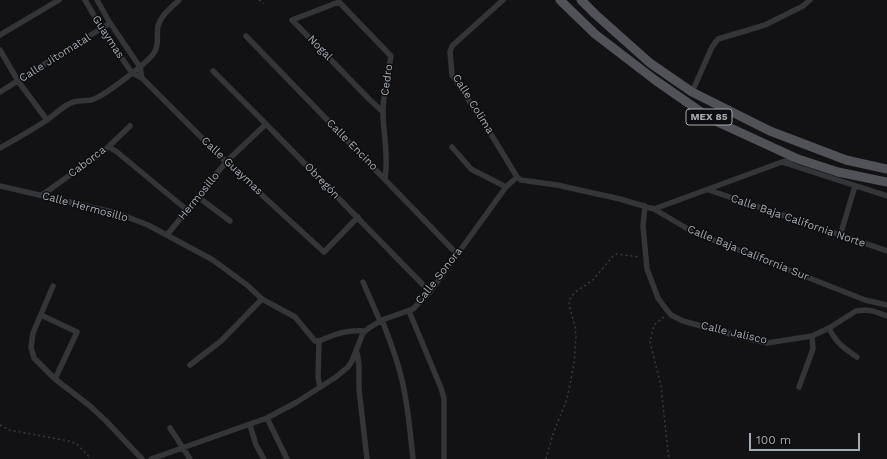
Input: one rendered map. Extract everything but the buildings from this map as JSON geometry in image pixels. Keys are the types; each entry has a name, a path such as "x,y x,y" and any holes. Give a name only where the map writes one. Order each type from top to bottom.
{"main road":[{"name":"MEX 85","path":"560,0 601,38 654,80 718,122 798,159 838,172 887,182"},
{"name":"MEX 85","path":"581,0 650,63 692,92 770,131 846,160 887,169"}],"street":[{"path":"0,36 59,0"},
{"name":"Guaymas","path":"85,0 102,29 132,73"},
{"name":"Guaymas","path":"96,0 140,67"},
{"path":"0,148 47,120 67,105 79,100 91,100 98,97 140,67 155,52 158,45 158,27 163,16 179,0"},
{"name":"Calle Colima","path":"503,0 452,46 450,52 452,75 494,139 516,177"},
{"path":"692,92 712,47 718,39 765,25 803,6 810,0"},
{"name":"Cedro","path":"340,2 391,56 383,112 387,168 385,178"},
{"name":"Nogal","path":"340,2 292,20 383,112"},
{"name":"Calle Jitomatal","path":"0,92 110,23"},
{"name":"Calle Encino","path":"246,36 457,254"},
{"path":"0,50 18,81 47,120"},
{"path":"140,67 142,78"},
{"name":"Obregón","path":"213,71 430,292"},
{"name":"Calle Guaymas","path":"132,73 142,78 226,162 324,252 358,217"},
{"name":"Hermosillo","path":"167,235 226,162 266,124"},
{"name":"Caborca","path":"42,195 105,150 130,126"},
{"path":"109,146 187,210"},
{"path":"452,147 471,169 506,187"},
{"path":"654,209 782,162 798,159"},
{"path":"782,162 887,196"},
{"name":"Calle Sonora","path":"366,331 381,320 409,311 419,304 430,292 506,187 516,177"},
{"name":"Calle Baja California Sur","path":"516,177 521,180 557,185 620,199 654,209 693,232 865,300 887,305"},
{"name":"Calle Hermosillo","path":"0,186 117,213 148,225 213,260 247,285 262,299 295,317 317,341"},
{"path":"840,236 855,186"},
{"name":"Calle Baja California Norte","path":"709,190 887,251"},
{"path":"198,197 230,221"},
{"path":"645,206 643,226 647,270 658,298 671,315"},
{"path":"364,282 394,349 407,407 413,459"},
{"path":"53,286 33,333 31,346 34,358 55,379 90,406 142,459"},
{"path":"190,365 221,341 262,299"},
{"name":"Calle Jalisco","path":"671,315 684,321 767,343 812,336 856,312 864,310 873,311 887,316"},
{"path":"409,311 444,398 444,459"},
{"path":"41,315 77,332 55,379"},
{"path":"829,328 832,336 840,345 857,357"},
{"path":"320,387 318,377 317,341 336,334 358,330 366,331"},
{"path":"151,459 250,425 297,402 336,377 348,367 357,353 363,333 366,331"},
{"path":"799,387 813,350 812,336"},
{"path":"357,353 359,365 359,389 367,459"},
{"path":"267,418 287,459"},
{"path":"250,425 256,445 264,459"},
{"path":"170,428 190,459"}],"path":[{"path":"259,0 264,3"},
{"path":"546,459 553,434 567,399 574,364 576,337 575,326 569,305 570,299 575,292 592,281 616,254 646,258"},
{"path":"669,459 666,443 661,386 650,342 654,325 662,317 671,315"},
{"path":"0,424 9,430 70,441 77,444 91,459"}]}
